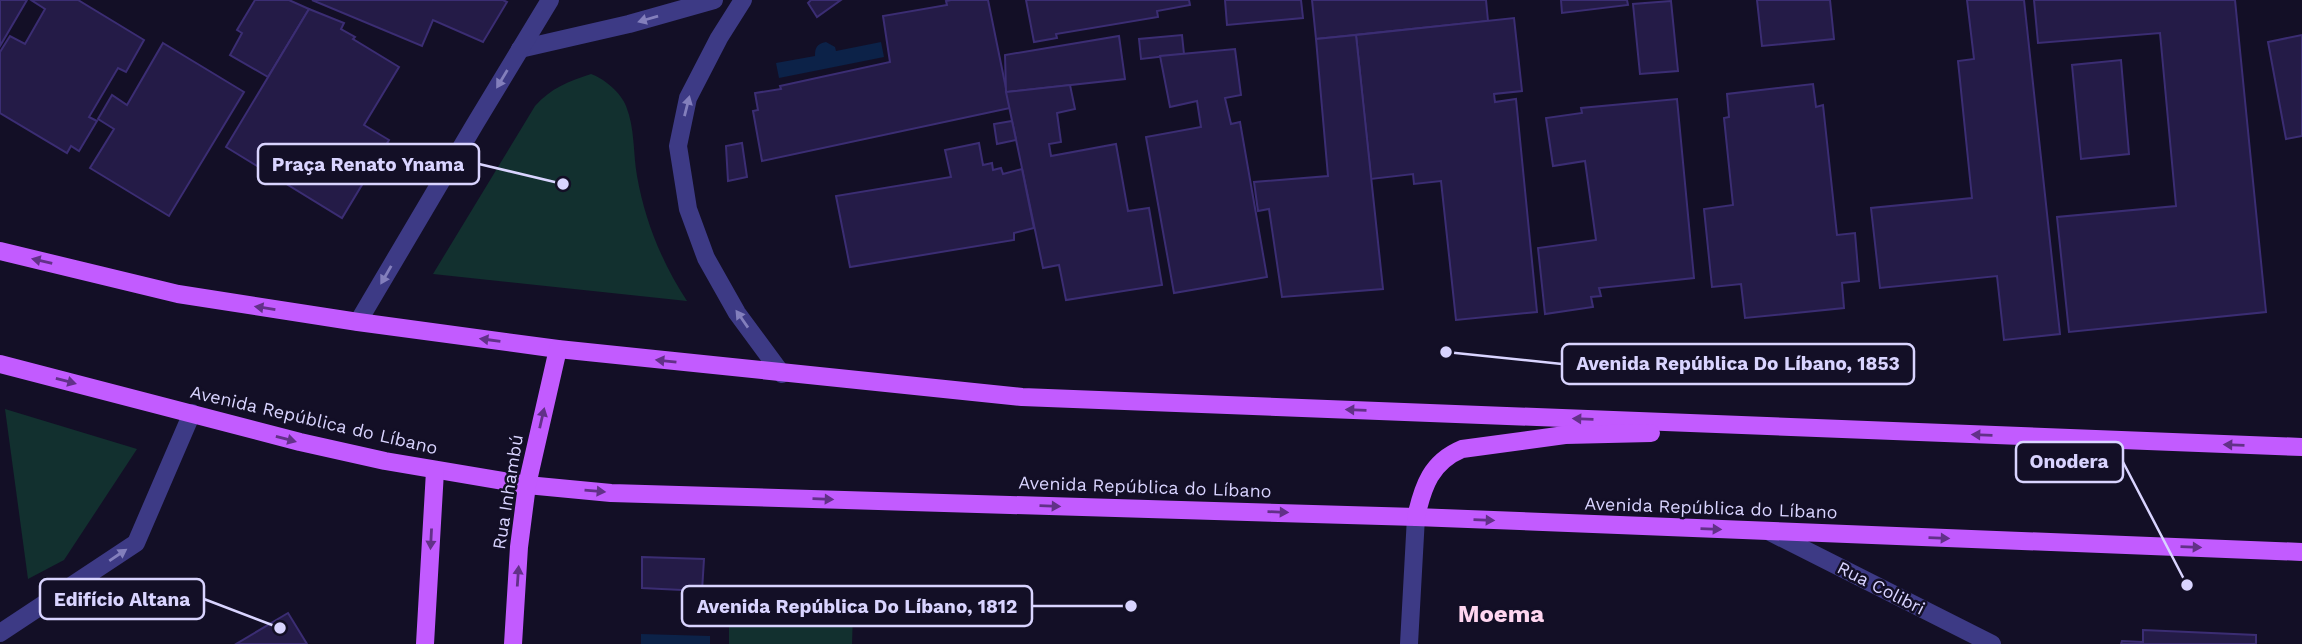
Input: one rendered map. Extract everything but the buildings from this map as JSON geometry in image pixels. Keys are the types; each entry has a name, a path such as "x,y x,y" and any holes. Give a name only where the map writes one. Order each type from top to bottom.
{"main road":[{"path":"0,251 178,294 358,323 782,374 1022,397 2302,447"},
{"name":"Rua Inhambú","path":"513,644 519,547 527,485 558,349"},
{"name":"Avenida República do Líbano","path":"0,364 300,442 435,471 485,476 527,485 611,493 1416,517 2302,552"},
{"path":"1416,517 1423,487 1433,468 1462,449 1565,435 1833,429"},
{"path":"425,644 435,471"}],"street":[{"path":"358,323 550,0"},
{"path":"520,49 629,24 713,0"},
{"path":"743,0 719,38 688,97 678,146 688,208 706,258 737,313 782,374"},
{"path":"0,633 136,542 192,413"},
{"path":"1409,644 1416,517"},
{"name":"Rua Colibri","path":"1770,532 1992,644"}],"green space":[{"path":"591,74 612,87 626,106 631,123 637,176 650,225 662,257 687,301 433,274 535,106 547,94 561,86"},
{"path":"5,409 137,449 64,560 28,579"},
{"path":"729,611 853,613 852,644 729,644"}],"water":[{"path":"826,42 835,47 836,51 881,42 884,57 779,78 776,63 815,56 817,46"},
{"path":"641,634 710,636 710,644 641,644"}],"place":[{"name":"Praça Renato Ynama","path":"563,184"},
{"name":"Avenida República Do Líbano, 1853","path":"1446,352"},
{"name":"Onodera","path":"2187,585"},
{"name":"Avenida República Do Líbano, 1812","path":"1131,606"},
{"name":"Edifício Altana","path":"280,628"}],"district":[{"name":"Moema","path":"1501,614"}]}
